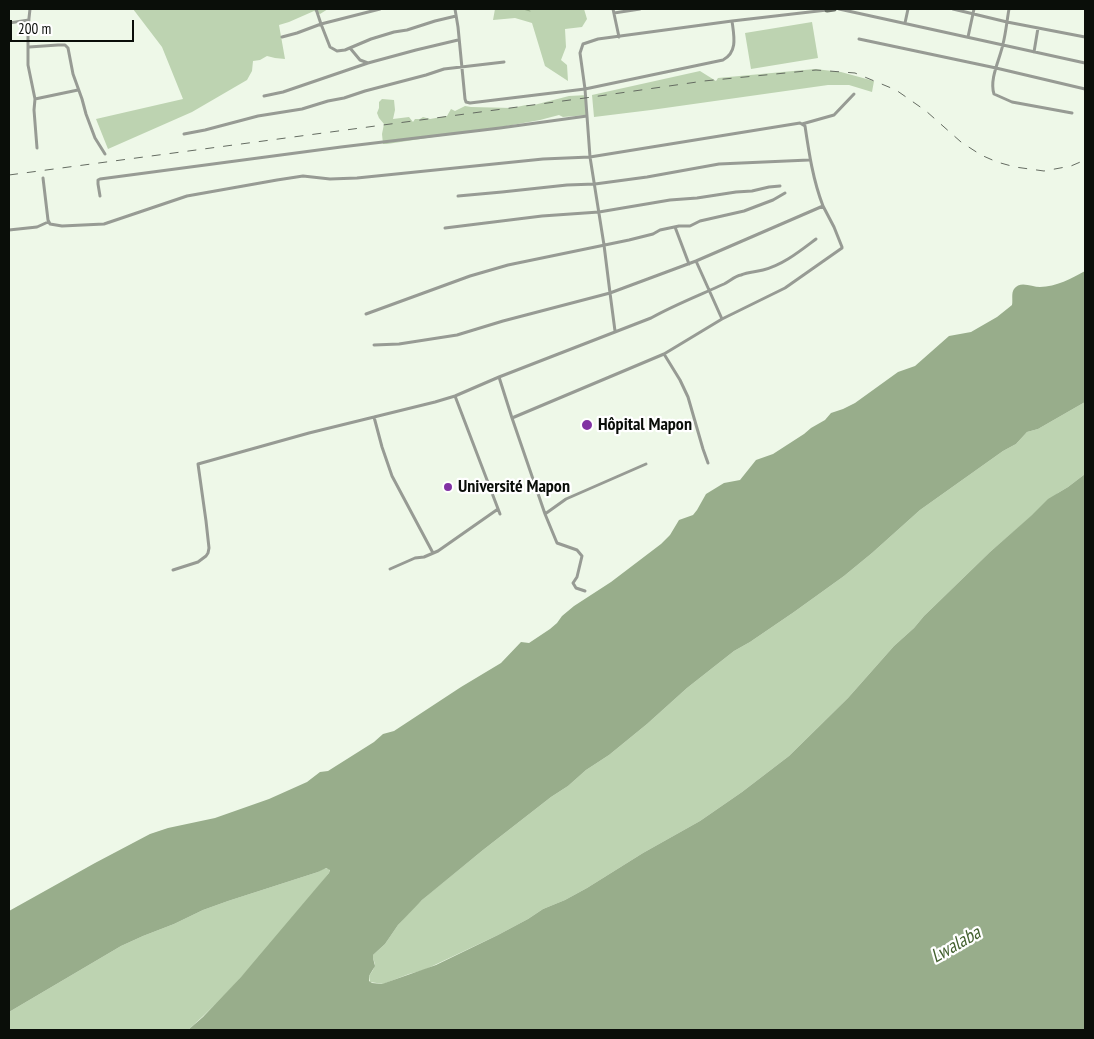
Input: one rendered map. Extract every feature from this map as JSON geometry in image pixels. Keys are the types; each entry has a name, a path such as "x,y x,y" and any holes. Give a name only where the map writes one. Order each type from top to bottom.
{"street":[{"path":"30,9 28,20 28,65 35,99 37,148"},
{"path":"316,9 331,49 339,51 394,32 456,16"},
{"path":"282,37 321,24 380,9"},
{"path":"454,9 465,98 466,102 470,103 585,89 723,60 732,53 735,44 732,21"},
{"path":"618,37 614,11 640,9"},
{"path":"615,331 590,157 580,52 583,44 598,40 732,21 834,9"},
{"path":"839,9 1085,63"},
{"path":"906,24 908,9"},
{"path":"953,9 1007,22 1085,37"},
{"path":"968,37 974,9"},
{"path":"1010,9 1003,45 996,68 994,94 1012,102 1072,113"},
{"path":"9,23 28,20"},
{"path":"1034,52 1038,28"},
{"path":"859,39 1085,89"},
{"path":"264,96 283,92 368,63 458,40"},
{"path":"29,47 58,45 68,48 78,90 95,138 105,154"},
{"path":"350,48 360,60 368,63"},
{"path":"184,134 258,116 302,109 444,69 504,62"},
{"path":"35,99 78,90"},
{"path":"48,222 53,225 62,226 104,224 187,196 303,176 330,179 358,178 543,159 590,157 802,124 834,115 854,94"},
{"path":"100,196 98,180 100,179 587,116"},
{"path":"512,418 664,354 722,319 785,288 842,248 817,191 809,160 805,126 802,124"},
{"path":"458,196 594,184 719,164 809,160"},
{"path":"43,178 48,222"},
{"path":"445,228 542,216 599,212 670,200 698,198 780,186"},
{"path":"366,314 470,276 508,265 629,240 674,227 690,226 700,221 744,211 774,200 785,192"},
{"path":"374,345 399,344 457,335 610,293 696,261 823,206"},
{"path":"9,230 37,227 48,222"},
{"path":"674,227 688,264"},
{"path":"173,570 198,562 208,553 206,521 198,464 309,433 455,396 651,318 740,275 773,266 802,250 816,239"},
{"path":"696,261 722,319"},
{"path":"664,354 688,397 708,463"},
{"path":"499,377 545,514 557,543 577,550 582,556 577,577 573,582 576,588 585,591"},
{"path":"390,569 415,558 433,554 499,511 455,396"},
{"path":"374,417 392,476 433,554"},
{"path":"545,514 566,499 646,464"}],"shaded area":[{"path":"133,9 328,9 320,14 314,11 279,25 285,59 267,56 253,61 252,71 247,80 192,112 108,149 96,119 183,99 162,47"},
{"path":"495,9 584,9 587,19 582,27 565,29 566,47 561,60 567,65 568,81 545,66 532,23 515,18 493,20"},
{"path":"812,22 818,58 751,69 745,33"},
{"path":"815,69 841,72 874,81 872,92 849,85 828,85 594,117 592,95 700,71 716,81 718,78"},
{"path":"587,95 587,115 563,117 559,115 501,127 387,144 383,144 384,124 377,113 379,102 382,99 394,100 395,110 393,119 409,117 413,122 415,119 423,117 430,119 447,116 451,109 455,111 465,106 512,108 534,105 569,96"},
{"path":"1085,402 1085,474 1058,493 990,552 894,646 848,698 789,756 700,821 565,900 543,909 498,935 424,970 383,984 370,982 369,976 375,964 373,955 385,944 398,925 414,907 483,850 568,786 586,770 609,755 687,688 734,651 794,612 844,576 920,510 1003,451 1016,444 1027,432 1038,429"},
{"path":"324,868 330,869 329,873 258,958 203,1017 188,1030 9,1030 9,1012 121,946 203,910 318,872"}],"water":[{"name":"Lwalaba","path":"1085,271 1085,402 1038,429 1027,432 1016,444 1003,451 920,510 844,576 750,642 734,651 687,688 609,755 586,770 568,786 483,850 422,900 398,925 385,944 373,955 375,966 369,976 369,981 382,984 436,965 498,935 543,909 587,888 643,853 700,821 742,792 789,756 848,698 894,646 990,552 1048,499 1085,474 1085,1030 188,1030 241,977 329,873 330,870 326,868 203,910 143,936 121,946 9,1012 9,911 150,834 168,828 215,818 269,799 307,782 320,772 328,771 374,742 383,734 394,731 501,663 521,642 529,643 550,629 574,606 611,582 661,544 670,535 679,520 693,515 706,494 724,483 740,480 756,460 773,454 825,420 831,413 855,403 898,372 915,366 949,336 971,332 997,317 1012,305 1013,292 1017,286 1023,284 1040,287 1052,285 1064,282"}],"waterway":[{"path":"523,9 530,11"}],"railway":[{"path":"9,175 704,81 816,70 855,73 896,90 926,111 961,142 981,155 997,162 1015,167 1044,171 1071,166 1085,160"}],"place":[{"name":"Hôpital Mapon","path":"587,425"},
{"name":"Université Mapon","path":"448,487"}]}
